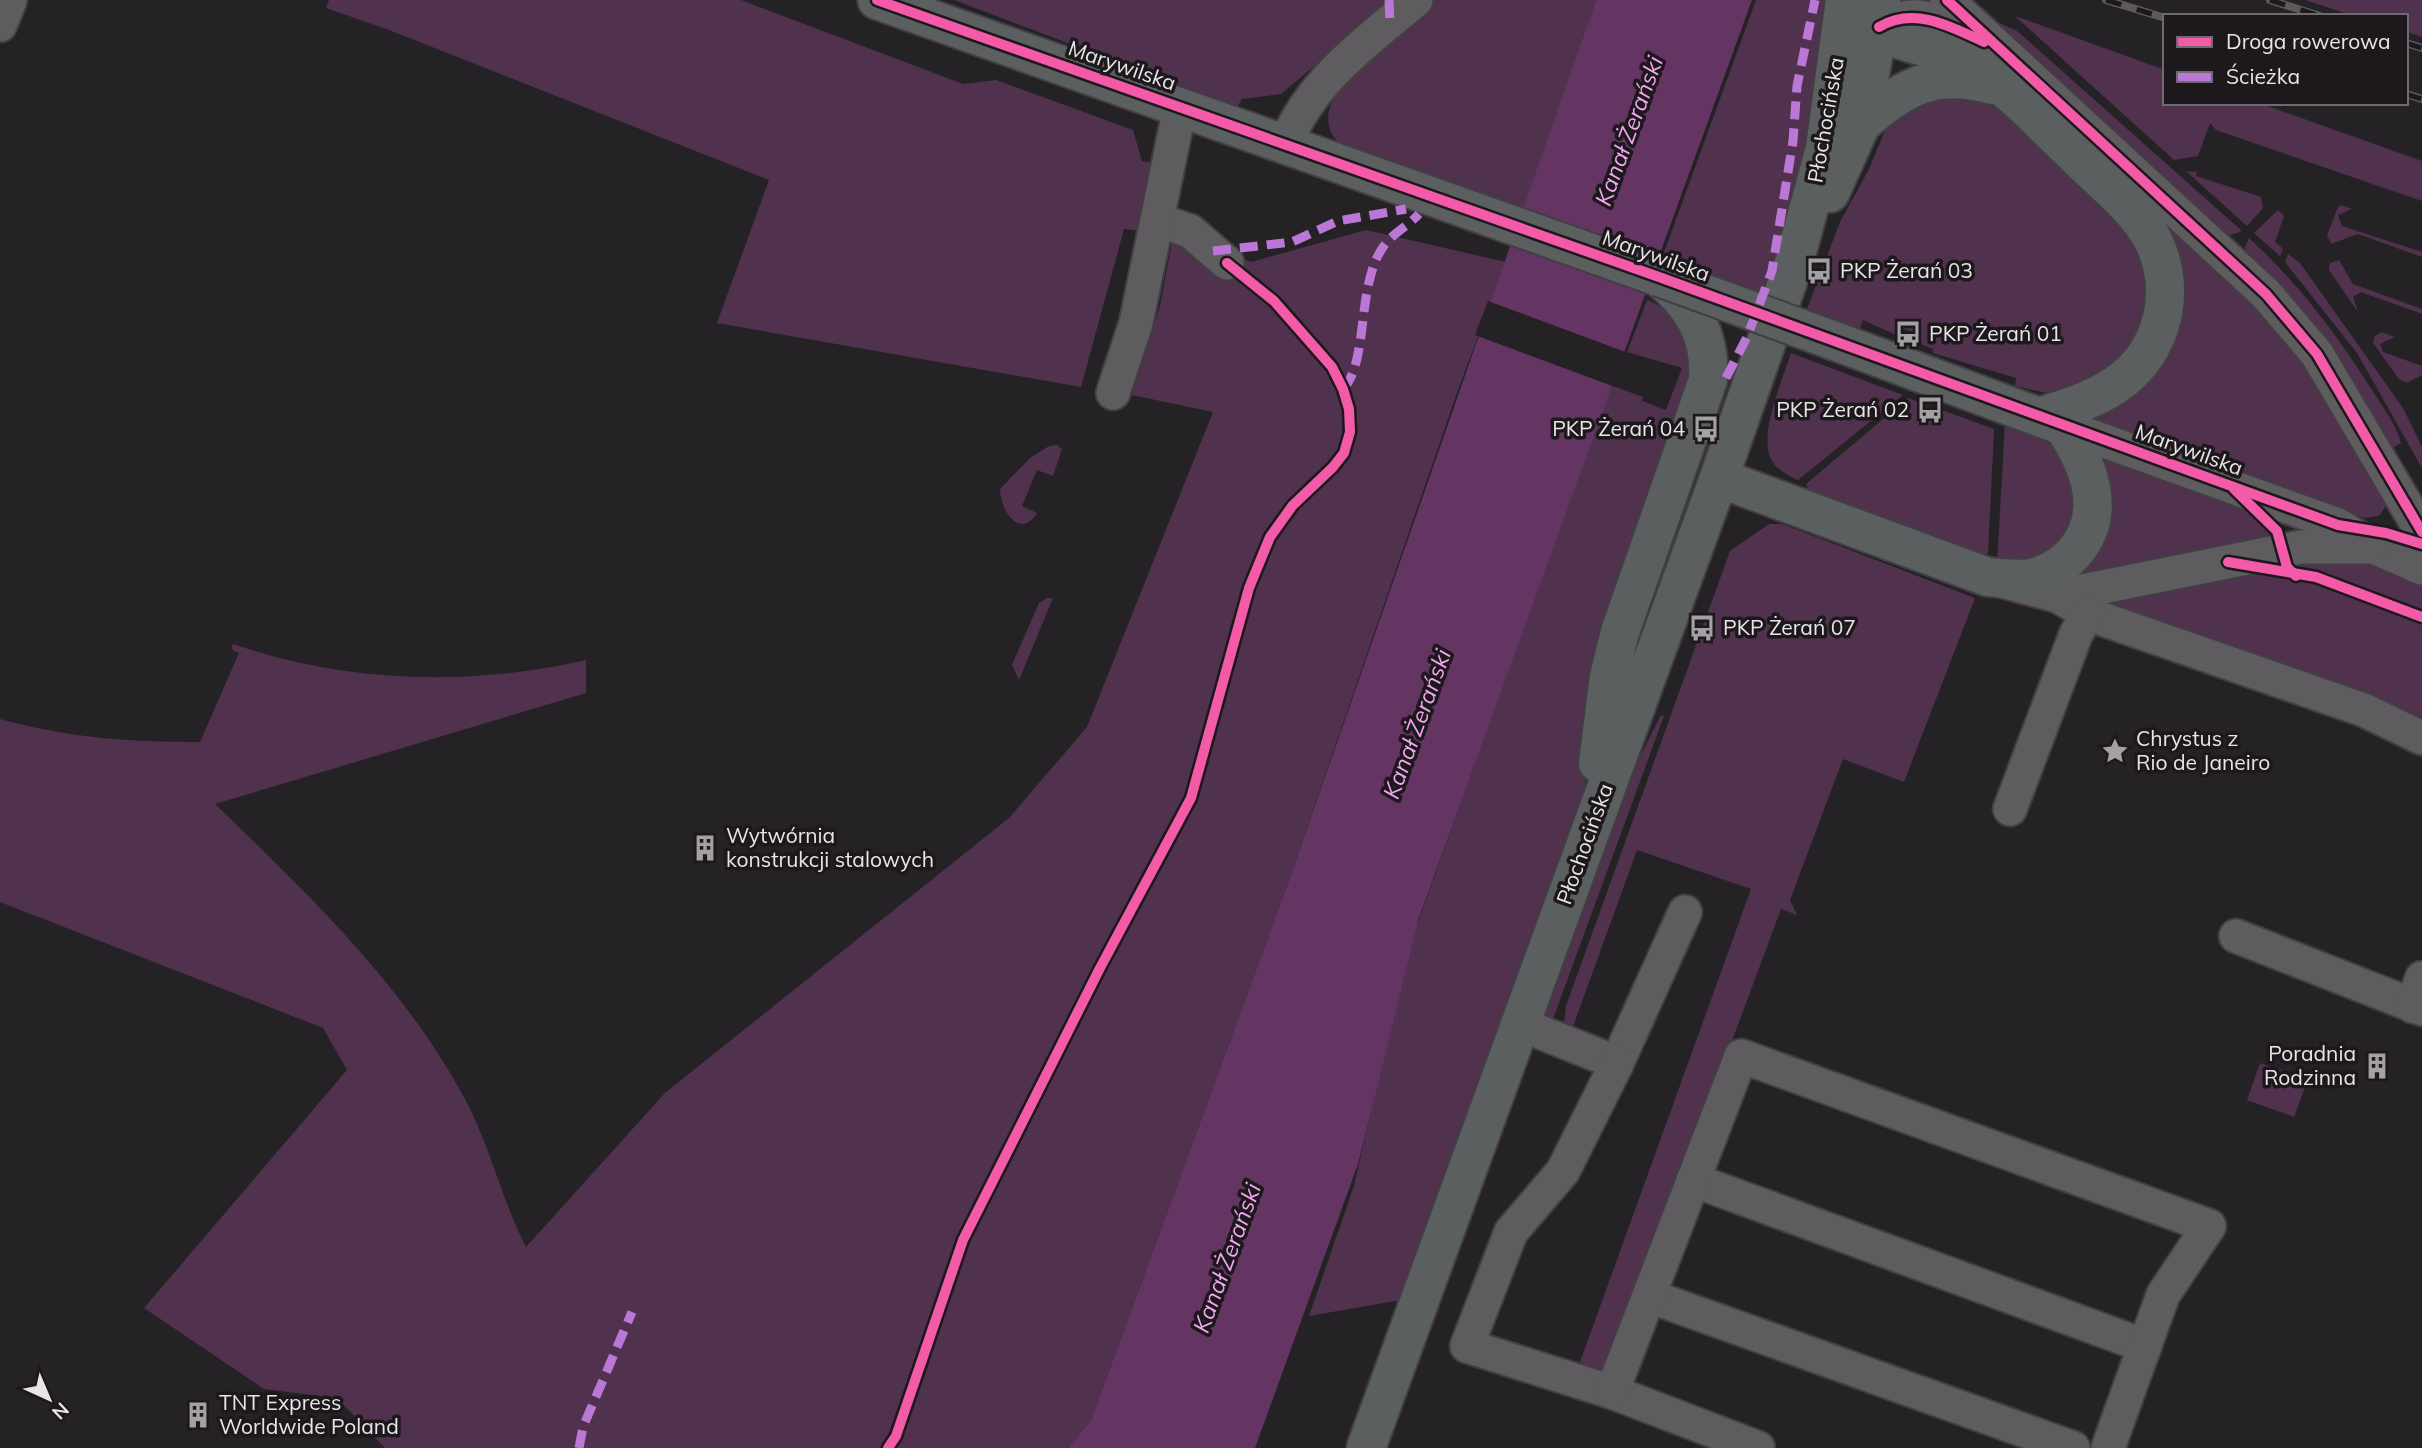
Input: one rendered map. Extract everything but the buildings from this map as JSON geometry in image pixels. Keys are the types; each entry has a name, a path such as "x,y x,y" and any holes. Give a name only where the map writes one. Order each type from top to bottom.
{"main road":[{"name":"Marywilska","path":"877,0 1286,143 2052,421"},
{"name":"Płochocińska","path":"1845,0 1835,69 1845,124"},
{"name":"Płochocińska","path":"1366,1448 1719,478 1801,240 1843,170 1845,124 1874,9"},
{"path":"1719,478 1988,577 2033,578 2066,561 2088,532 2094,502 2089,475 2080,452 2052,421 2112,387 2139,363 2160,329 2165,300 2164,272 2159,251 2130,209 2002,88 1970,63 1933,48 1905,44 1890,37 1874,9"},
{"path":"1845,124 1896,95 1928,81 1962,79 2002,88"},
{"path":"1590,830 1609,677 1620,632 1704,395 1709,365 1698,319 1680,295 1659,277"}],"street":[{"path":"0,25 10,0"},
{"path":"1286,143 1301,111 1317,88 1416,0"},
{"path":"1947,0 2266,294 2317,354 2422,532"},
{"path":"1835,69 1874,9 1949,26 1997,47"},
{"path":"1113,393 1136,323 1180,107"},
{"path":"1157,220 1190,231 1227,263"},
{"name":"Marywilska","path":"2052,421 2338,525 2386,533 2422,544"},
{"name":"Marywilska","path":"2338,525 2376,548 2422,568"},
{"path":"2058,596 2301,547 2376,548"},
{"path":"1988,577 2058,596 2088,614 2364,710 2422,738"},
{"path":"2010,809 2076,634 2088,614"},
{"path":"1685,912 1617,1063 1563,1171 1511,1233 1467,1346 1612,1392 1758,1448"},
{"path":"2236,936 2419,998"},
{"path":"1520,1024 1617,1063"},
{"path":"1612,1392 1741,1056 2208,1226 2163,1295 2108,1448"},
{"path":"1693,1180 2145,1346"},
{"path":"1649,1296 2073,1448"}],"shaded area":[{"path":"329,0 741,0 963,84 996,80 1133,130 1142,161 1153,163 1143,231 1124,229 1081,387 717,323 769,180 389,30 326,8"},
{"path":"954,0 1392,0 1281,94 1242,99 1237,107"},
{"path":"1434,0 1596,0 1525,208 1339,143 1329,125 1331,106 1341,85 1379,45"},
{"path":"1756,0 1834,0 1828,78 1769,296 1662,258"},
{"path":"2305,0 2422,0 2422,37 2408,33 2408,14 2348,14"},
{"path":"1963,6 2017,31 2242,231 2227,236"},
{"path":"2015,16 2163,69 2163,105 2265,105 2422,161 2422,201 2216,130 2210,123 2198,156 2174,160"},
{"path":"1973,46 2298,346 2388,503 2379,516 2365,518 2081,414 2114,397 2170,259"},
{"path":"1989,94 2133,225 2157,296 2119,371 2051,394 2015,386 2016,378 1933,353 1933,349 1912,341 1915,333 1902,328 1898,336 1863,320 1860,329 1807,309 1840,222 1869,169 1897,102"},
{"path":"2186,171 2197,172 2196,176 2261,197 2263,208 2247,226"},
{"path":"2341,205 2352,209 2338,215 2342,226 2422,252 2422,257 2358,234 2331,244 2327,235"},
{"path":"2278,210 2284,216 2275,242 2283,249 2280,256 2254,233"},
{"path":"1366,230 1506,262 1459,387 1288,883 1091,1420 1068,1448 385,1448 337,1398 264,1389 144,1308 347,1070 323,1028 0,902 0,719 51,731 100,738 200,742 239,653 231,649 233,644 319,667 408,677 497,674 586,660 586,693 215,804 352,942 413,1017 465,1099 526,1247 665,1093 1009,818 1087,727 1213,412 1132,395 1160,306 1173,236 1187,236 1251,262"},
{"path":"2249,238 2283,272 2329,327 2388,414 2401,443 2389,450 2246,253 2245,247"},
{"path":"2288,254 2300,263 2403,408 2422,447 2422,468 2357,353 2285,262"},
{"path":"2339,260 2353,284 2422,309 2422,314 2361,292 2353,297 2358,312 2329,270 2330,263"},
{"path":"1647,300 1667,311 1674,319 1687,347 1691,369 1598,693 1581,815 1407,1299 1309,1316 1354,1186 1395,1003 1390,1001 1610,385 1643,397 1642,401 1666,410 1682,368 1627,352"},
{"path":"2381,332 2395,337 2380,344 2383,352 2422,366 2422,375 2407,383 2399,379 2373,343 2374,337"},
{"path":"1791,353 1903,395 1798,480 1777,467 1768,450 1769,423"},
{"path":"1908,398 1924,404 1922,411 1935,416 1939,409 1994,429 1988,553 1985,555 1808,489 1806,484"},
{"path":"2005,422 2057,444 2084,499 2056,555 1997,565"},
{"path":"1057,445 1062,449 1053,476 1037,470 1022,506 1037,513 1031,521 1018,523 1003,506 1000,489 1030,458 1049,446"},
{"path":"2101,456 2256,513 2273,528 2278,543 2055,579"},
{"path":"1769,524 1782,524 1975,598 1904,782 1843,759 1790,900 1797,915 1781,909 1608,1374 1580,1362 1751,889 1637,850 1571,1032 1564,1023 1566,1006 1730,551"},
{"path":"2288,559 2368,561 2422,583 2422,613 2325,576 2295,572"},
{"path":"2250,567 2292,579 2324,584 2422,620 2422,722 2093,600"},
{"path":"1053,598 1019,680 1012,665 1039,603"},
{"path":"1661,715 1664,716 1553,1019 1541,1015 1618,800"},
{"path":"2260,1063 2308,1079 2294,1117 2247,1100"}],"water":[{"name":"Kanał Żerański","path":"1596,0 1752,0 1419,918 1358,1164 1255,1448 1068,1448 1091,1420 1288,883"}],"pier":[{"path":"1488,301 1628,353 1615,387 1475,335"}],"railway":[{"path":"2106,0 2163,17"},
{"path":"2270,0 2314,14"},
{"path":"2408,44 2422,48"},
{"path":"2408,95 2422,99"}],"marked path":[{"path":"1389,0 1390,22"},
{"path":"1726,378 1747,337 1772,271 1793,141 1797,86 1815,0"},
{"path":"1213,251 1292,242 1338,221 1406,209"},
{"path":"1343,389 1357,360 1366,299 1376,259 1386,243 1419,214"},
{"path":"579,1448 583,1427 632,1312"}],"cycle path":[{"path":"877,0 1659,277 2338,525 2386,533 2422,544"},
{"path":"1947,0 2266,294 2317,354 2422,532"},
{"path":"1879,27 1905,18 1919,18 1945,25 1984,42"},
{"path":"888,1448 896,1436 963,1240 1100,968 1191,798 1249,588 1270,537 1293,505 1344,453 1350,432 1349,409 1332,367 1274,301 1227,263"},
{"path":"2234,489 2277,531 2287,567 2296,576"},
{"path":"2228,562 2316,577 2422,617"}],"place":[{"name":"PKP Żerań 03","path":"1819,271"},
{"name":"PKP Żerań 01","path":"1908,334"},
{"name":"PKP Żerań 02","path":"1930,410"},
{"name":"PKP Żerań 04","path":"1706,429"},
{"name":"PKP Żerań 07","path":"1702,628"},
{"name":"Chrystus z Rio de Janeiro","path":"2115,751"},
{"name":"Wytwórnia konstrukcji stalowych","path":"705,848"},
{"name":"Poradnia Rodzinna","path":"2377,1066"},
{"name":"TNT Express Worldwide Poland","path":"198,1415"}]}
